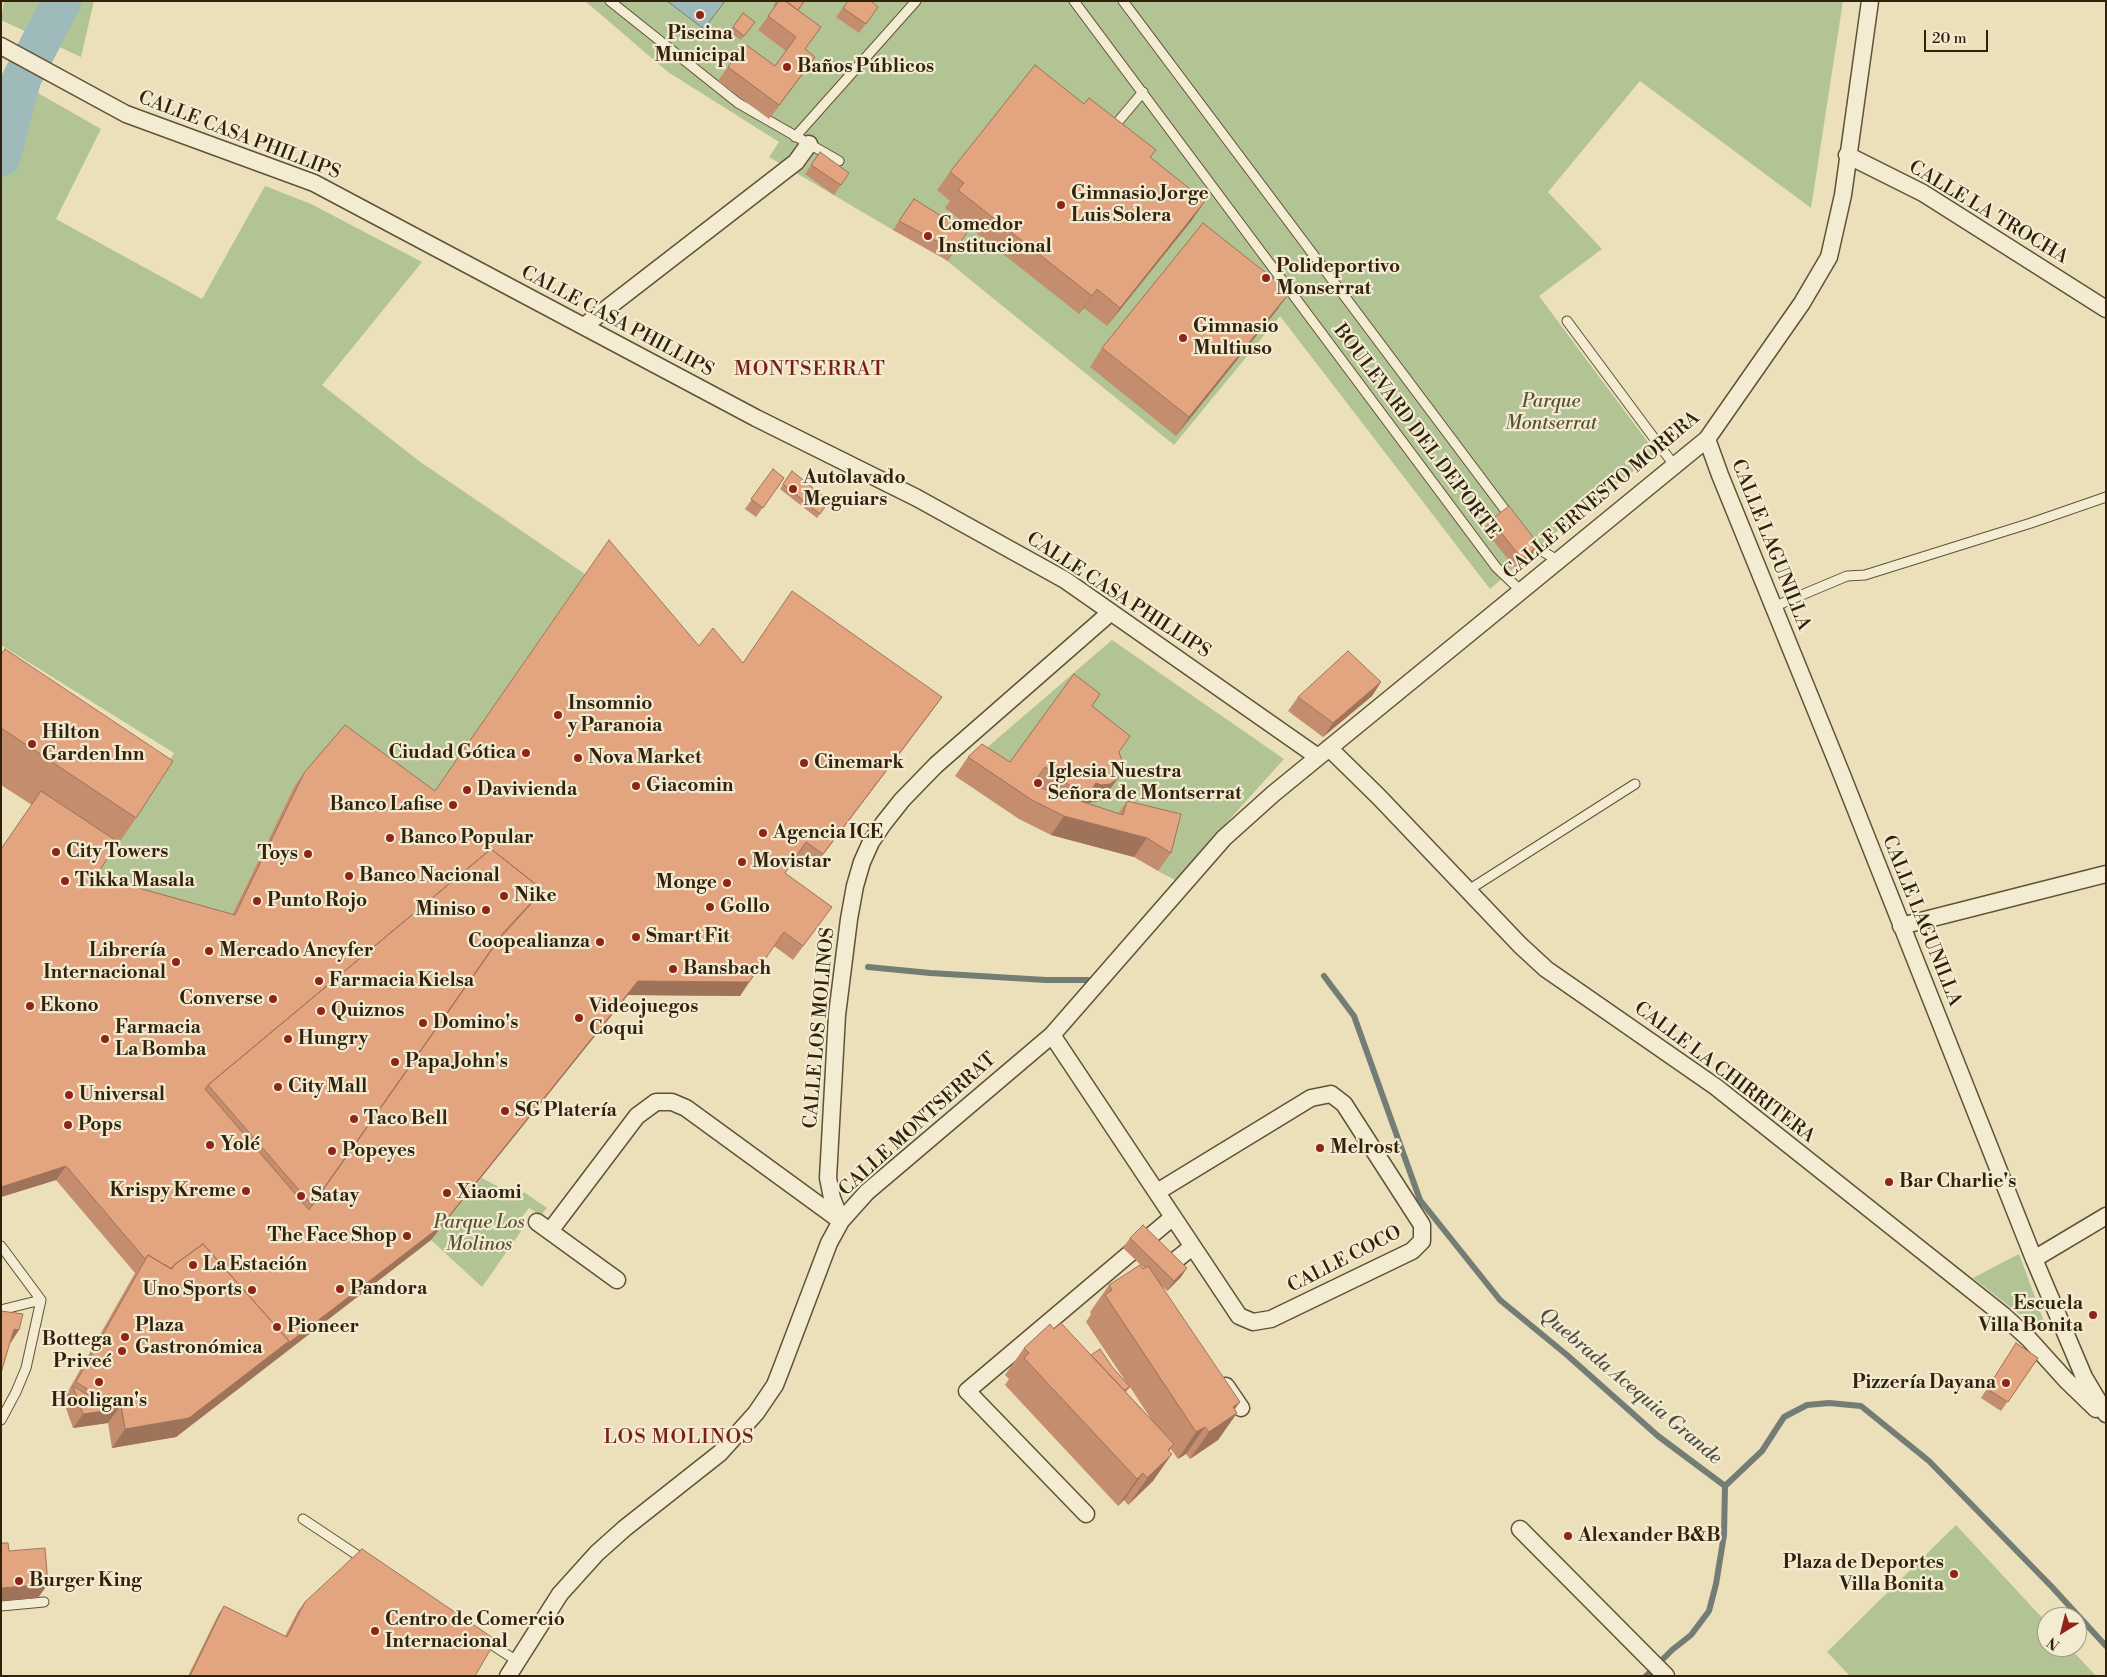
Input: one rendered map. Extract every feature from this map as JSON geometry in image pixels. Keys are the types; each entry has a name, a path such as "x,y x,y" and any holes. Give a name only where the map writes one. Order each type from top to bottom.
{"street":[{"name":"CALLE ERNESTO MORERA","path":"1324,752 1707,439 1802,303 1828,257 1843,195 1847,155 1870,1"},
{"name":"CALLE CASA PHILLIPS","path":"1,46 110,107 314,183 777,429 943,512 1045,568 1324,752"},
{"path":"584,326 796,162 802,140"},
{"name":"CALLE LA TROCHA","path":"1847,155 1923,192 2106,309"},
{"name":"CALLE LAGUNILLA","path":"1707,439 2034,1258 2084,1377 2106,1416"},
{"name":"CALLE LOS MOLINOS","path":"842,1222 832,1198 828,1178 837,1015 852,903 862,862 871,842 883,824 902,800 936,765 1111,612"},
{"name":"CALLE LA CHIRRITERA","path":"1324,752 1379,797 1520,946 1546,969 1716,1087 2003,1315 2028,1338 2066,1380 2106,1416"},
{"name":"CALLE MONTSERRAT","path":"508,1676 560,1594 597,1553 624,1528 720,1453 756,1413 775,1385 820,1266 842,1222 867,1192 1052,1035 1224,838 1324,752"},
{"path":"1901,926 2106,874"},
{"name":"CALLE COCO","path":"1052,1035 1239,1316 1253,1322 1271,1320 1412,1252 1422,1241 1422,1225 1344,1104 1331,1094 1311,1098 1157,1192"},
{"path":"617,1280 543,1227 637,1116 656,1102 672,1102 686,1108 842,1222"},
{"path":"2034,1258 2106,1216"},
{"path":"1086,1514 967,1391 1121,1270 1173,1217"},
{"path":"1148,1283 1192,1246"},
{"path":"1214,1369 1241,1408"},
{"path":"1520,1529 1664,1674"}],"lane":[{"path":"610,1 738,103 839,161"},
{"path":"802,140 916,1"},
{"name":"BOULEVARD DEL DEPORTE","path":"1074,1 1496,567 1521,591"},
{"name":"BOULEVARD DEL DEPORTE","path":"1123,1 1530,544 1559,561"},
{"path":"1107,136 1143,92"},
{"path":"1567,321 1674,465"},
{"path":"1773,607 1847,576 1874,573 2031,524 2106,497"},
{"path":"1467,891 1635,784"},
{"path":"1,1246 41,1300 26,1368 1,1420"},
{"path":"1,1310 41,1300"},
{"path":"303,1519 377,1568"},
{"path":"1,1606 44,1602"},
{"path":"476,1634 517,1660"}],"green space":[{"path":"4,1 94,1 81,57 1,20"},
{"name":"Polideportivo Monserrat","path":"585,1 1843,1 1811,208 1640,81 1548,192 1602,249 1539,296 1656,453 1561,528 1490,589 1280,316 1174,445 941,256 769,157 779,142 668,72"},
{"path":"1,72 101,129 56,219 202,299 265,186 311,204 422,262 322,385 419,461 585,574 426,805 335,740 294,787 225,929 87,889 146,800 174,753 1,645"},
{"path":"1112,640 1284,759 1175,880 1158,871 1168,832 1110,834 1019,804 1097,802 1105,796 1110,779 997,780 969,763"},
{"name":"Parque Los Molinos","path":"482,1178 519,1198 524,1192 547,1208 541,1215 529,1208 518,1222 524,1227 482,1287 431,1240"},
{"path":"2019,1254 2046,1327 2040,1330 1973,1278"},
{"name":"Plaza de Deportes Villa Bonita","path":"1956,1525 2037,1612 2037,1657 2078,1657 2096,1676 1850,1676 1827,1652"}],"water":[{"name":"Piscina Municipal","path":"667,1 725,1 704,29"}],"building":[{"path":"779,1 785,1 821,27 805,49 815,57 779,105 728,67 745,44 775,66 796,37 768,16"},
{"path":"786,1 804,1 798,10"},
{"path":"848,1 871,1 878,7 866,24 843,8"},
{"path":"743,13 755,22 744,36 733,27"},
{"name":"Gimnasio Jorge Luis Solera","path":"1035,65 1084,104 1089,98 1156,150 1150,157 1205,201 1120,308 1097,289 1092,296 958,190 964,183 950,172"},
{"path":"820,152 849,173 841,185 811,165"},
{"path":"914,199 967,232 955,251 899,221"},
{"name":"Gimnasio Multiuso","path":"1203,223 1290,292 1189,417 1102,348"},
{"path":"773,469 784,478 763,508 751,499"},
{"path":"792,471 829,501 820,514 783,484"},
{"path":"1509,506 1539,545 1522,559 1491,520"},
{"name":"City Mall","path":"609,540 699,646 713,628 743,663 792,591 942,697 823,854 806,842 785,873 832,907 803,946 784,932 749,982 638,981 441,1226 286,1345 289,1341 203,1244 171,1269 148,1255 145,1259 66,1166 1,1187 1,849 41,791 118,842 96,876 235,915 304,773 345,725 435,791","holes":["491,849 543,890 500,938 309,1210 205,1089"]},
{"path":"5,649 173,761 136,818 1,728 1,655"},
{"path":"1348,651 1381,682 1333,723 1298,697"},
{"path":"1074,674 1100,694 1092,706 1130,736 1119,752 1122,761 1118,778 1110,784 1101,785 1096,783 1085,797 1045,767 1032,785 1123,815 1127,801 1181,814 1171,853 1147,838 1064,816 1032,800 968,757 982,744 1010,762"},
{"path":"491,849 543,890 503,933 312,1205 208,1085"},
{"path":"1143,1225 1187,1268 1174,1281 1130,1238"},
{"path":"203,1244 289,1341 189,1418 125,1429 121,1405 115,1406 76,1382 148,1255 172,1269 174,1265"},
{"path":"1140,1265 1143,1269 1148,1266 1240,1402 1233,1407 1237,1413 1209,1432 1205,1427 1196,1432 1105,1295 1112,1290 1109,1285"},
{"path":"1,1311 23,1314 19,1330 14,1329 1,1373"},
{"path":"1061,1323 1174,1444 1168,1450 1172,1454 1147,1478 1143,1473 1137,1479 1024,1358 1029,1353 1024,1348 1050,1324 1054,1329"},
{"name":"Pizzería Dayana","path":"2016,1343 2038,1358 2008,1402 1987,1389"},
{"path":"1100,1349 1113,1368 1130,1387 1124,1390 1091,1355"},
{"path":"73,1386 112,1410 83,1414"},
{"path":"1,1543 8,1543 9,1551 45,1548 48,1584 1,1588"},
{"name":"Centro de Comercio Internacional","path":"362,1549 496,1640 475,1676 190,1676 224,1606 287,1637 305,1602"}],"waterway":[{"path":"1,157 22,78 62,1"},
{"name":"Quebrada Acequia Grande","path":"868,967 1046,980 1088,980"},
{"name":"Quebrada Acequia Grande","path":"1324,976 1354,1016 1420,1200 1500,1300 1567,1355 1658,1436 1725,1486"},
{"name":"Quebrada Acequia Grande","path":"1725,1486 1762,1451 1784,1417 1807,1405 1829,1403 1861,1406 1929,1461 2052,1587 2106,1646"},
{"path":"1646,1676 1672,1650 1691,1635 1709,1611 1716,1584 1724,1535 1725,1486"}],"place":[{"name":"Piscina Municipal","path":"700,15"},
{"name":"Baños Públicos","path":"787,67"},
{"name":"Gimnasio Jorge Luis Solera","path":"1061,205"},
{"name":"Comedor Institucional","path":"928,236"},
{"name":"Polideportivo Monserrat","path":"1266,278"},
{"name":"Gimnasio Multiuso","path":"1183,338"},
{"name":"Autolavado Meguiars","path":"793,489"},
{"name":"Insomnio y Paranoia","path":"558,715"},
{"name":"Hilton Garden Inn","path":"32,744"},
{"name":"Ciudad Gótica","path":"526,753"},
{"name":"Nova Market","path":"578,758"},
{"name":"Cinemark","path":"804,763"},
{"name":"Iglesia Nuestra Señora de Montserrat","path":"1038,783"},
{"name":"Giacomin","path":"636,786"},
{"name":"Davivienda","path":"467,790"},
{"name":"Banco Lafise","path":"453,805"},
{"name":"Agencia ICE","path":"763,833"},
{"name":"Banco Popular","path":"390,838"},
{"name":"City Towers","path":"56,852"},
{"name":"Toys","path":"308,854"},
{"name":"Movistar","path":"742,862"},
{"name":"Banco Nacional","path":"349,876"},
{"name":"Tikka Masala","path":"65,881"},
{"name":"Monge","path":"727,883"},
{"name":"Nike","path":"504,896"},
{"name":"Punto Rojo","path":"257,901"},
{"name":"Gollo","path":"710,907"},
{"name":"Miniso","path":"486,910"},
{"name":"Smart Fit","path":"636,937"},
{"name":"Coopealianza","path":"600,942"},
{"name":"Mercado Ancyfer","path":"209,951"},
{"name":"Librería Internacional","path":"176,962"},
{"name":"Bansbach","path":"673,969"},
{"name":"Farmacia Kielsa","path":"319,981"},
{"name":"Converse","path":"273,999"},
{"name":"Ekono","path":"30,1006"},
{"name":"Quiznos","path":"321,1011"},
{"name":"Videojuegos Coqui","path":"579,1018"},
{"name":"Domino's","path":"423,1023"},
{"name":"Farmacia La Bomba","path":"105,1039"},
{"name":"Hungry","path":"288,1039"},
{"name":"Papa John's","path":"395,1062"},
{"name":"City Mall","path":"278,1087"},
{"name":"Universal","path":"69,1095"},
{"name":"SG Platería","path":"505,1111"},
{"name":"Taco Bell","path":"354,1119"},
{"name":"Pops","path":"68,1125"},
{"name":"Yolé","path":"210,1145"},
{"name":"Melrost","path":"1320,1148"},
{"name":"Popeyes","path":"332,1151"},
{"name":"Bar Charlie's","path":"1889,1182"},
{"name":"Krispy Kreme","path":"246,1191"},
{"name":"Xiaomi","path":"447,1193"},
{"name":"Satay","path":"301,1196"},
{"name":"The Face Shop","path":"407,1236"},
{"name":"La Estación","path":"193,1265"},
{"name":"Pandora","path":"340,1289"},
{"name":"Uno Sports","path":"252,1290"},
{"name":"Escuela Villa Bonita","path":"2093,1315"},
{"name":"Pioneer","path":"277,1327"},
{"name":"Plaza Gastronómica","path":"125,1337"},
{"name":"Bottega Priveé","path":"122,1351"},
{"name":"Hooligan's","path":"99,1382"},
{"name":"Pizzería Dayana","path":"2006,1383"},
{"name":"Alexander B&B","path":"1568,1536"},
{"name":"Plaza de Deportes Villa Bonita","path":"1954,1574"},
{"name":"Burger King","path":"19,1581"},
{"name":"Centro de Comercio Internacional","path":"375,1631"}],"district":[{"name":"MONTSERRAT","path":"810,370"},
{"name":"LOS MOLINOS","path":"679,1438"}],"park label":[{"name":"Parque Montserrat","path":"1551,413"}]}
